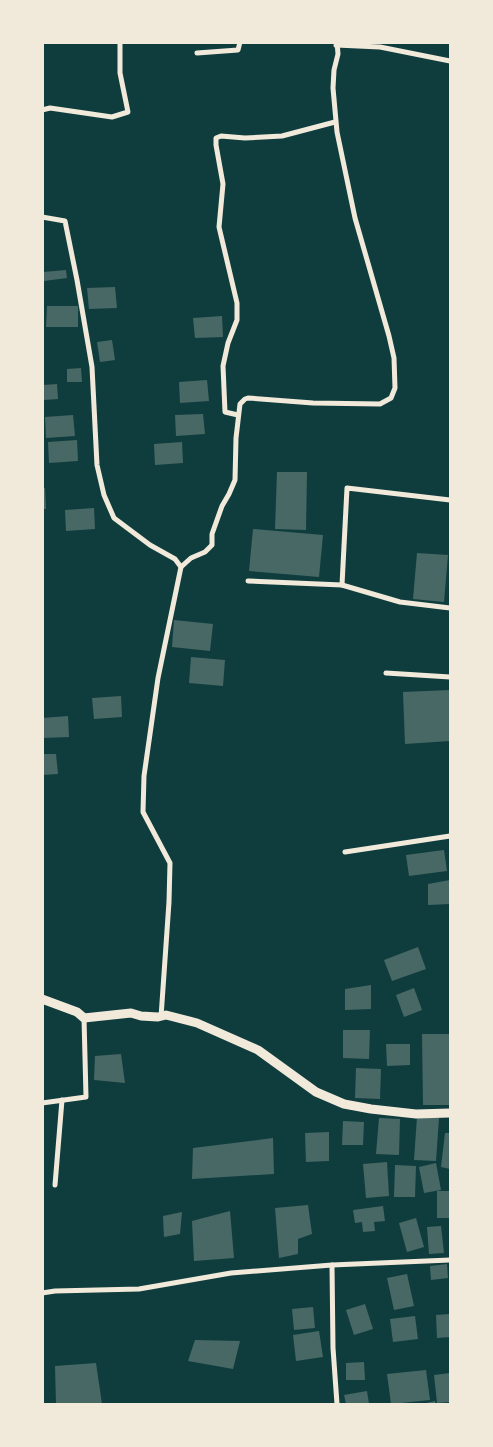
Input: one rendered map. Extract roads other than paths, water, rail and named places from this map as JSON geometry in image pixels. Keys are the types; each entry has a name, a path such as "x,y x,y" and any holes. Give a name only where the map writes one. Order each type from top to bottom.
{"street":[{"path":"42,110 50,108 112,117 128,112 120,73 120,42"},
{"path":"197,53 238,50 240,42"},
{"path":"161,1017 170,862 143,812 144,776 158,678 181,567 191,558 205,552 212,545 212,534 222,506 235,480 240,404 245,399 380,404 391,398 394,392 396,377 391,342 355,218 335,122 333,88 334,70 338,54 336,44 380,47 450,61"},
{"path":"238,415 225,412 223,366 236,320 237,303 218,227 224,184 216,138 221,136 245,138 282,136 335,122"},
{"path":"42,217 65,221 78,280 92,367 97,465 104,495 114,518 175,559 181,567"},
{"path":"342,585 347,488 450,500"},
{"path":"248,581 342,585 400,602 450,608"},
{"path":"386,673 450,677"},
{"path":"345,852 450,836"},
{"path":"42,999 77,1012 84,1018 131,1013 141,1016 161,1017 166,1015 197,1023 258,1050 316,1092 344,1104 416,1114 450,1113"},
{"path":"42,1103 86,1096 84,1018"},
{"path":"54,1185 62,1100"},
{"path":"42,1294 55,1291 139,1289 231,1273 332,1265 450,1260"},
{"path":"332,1265 337,1404"}]}
